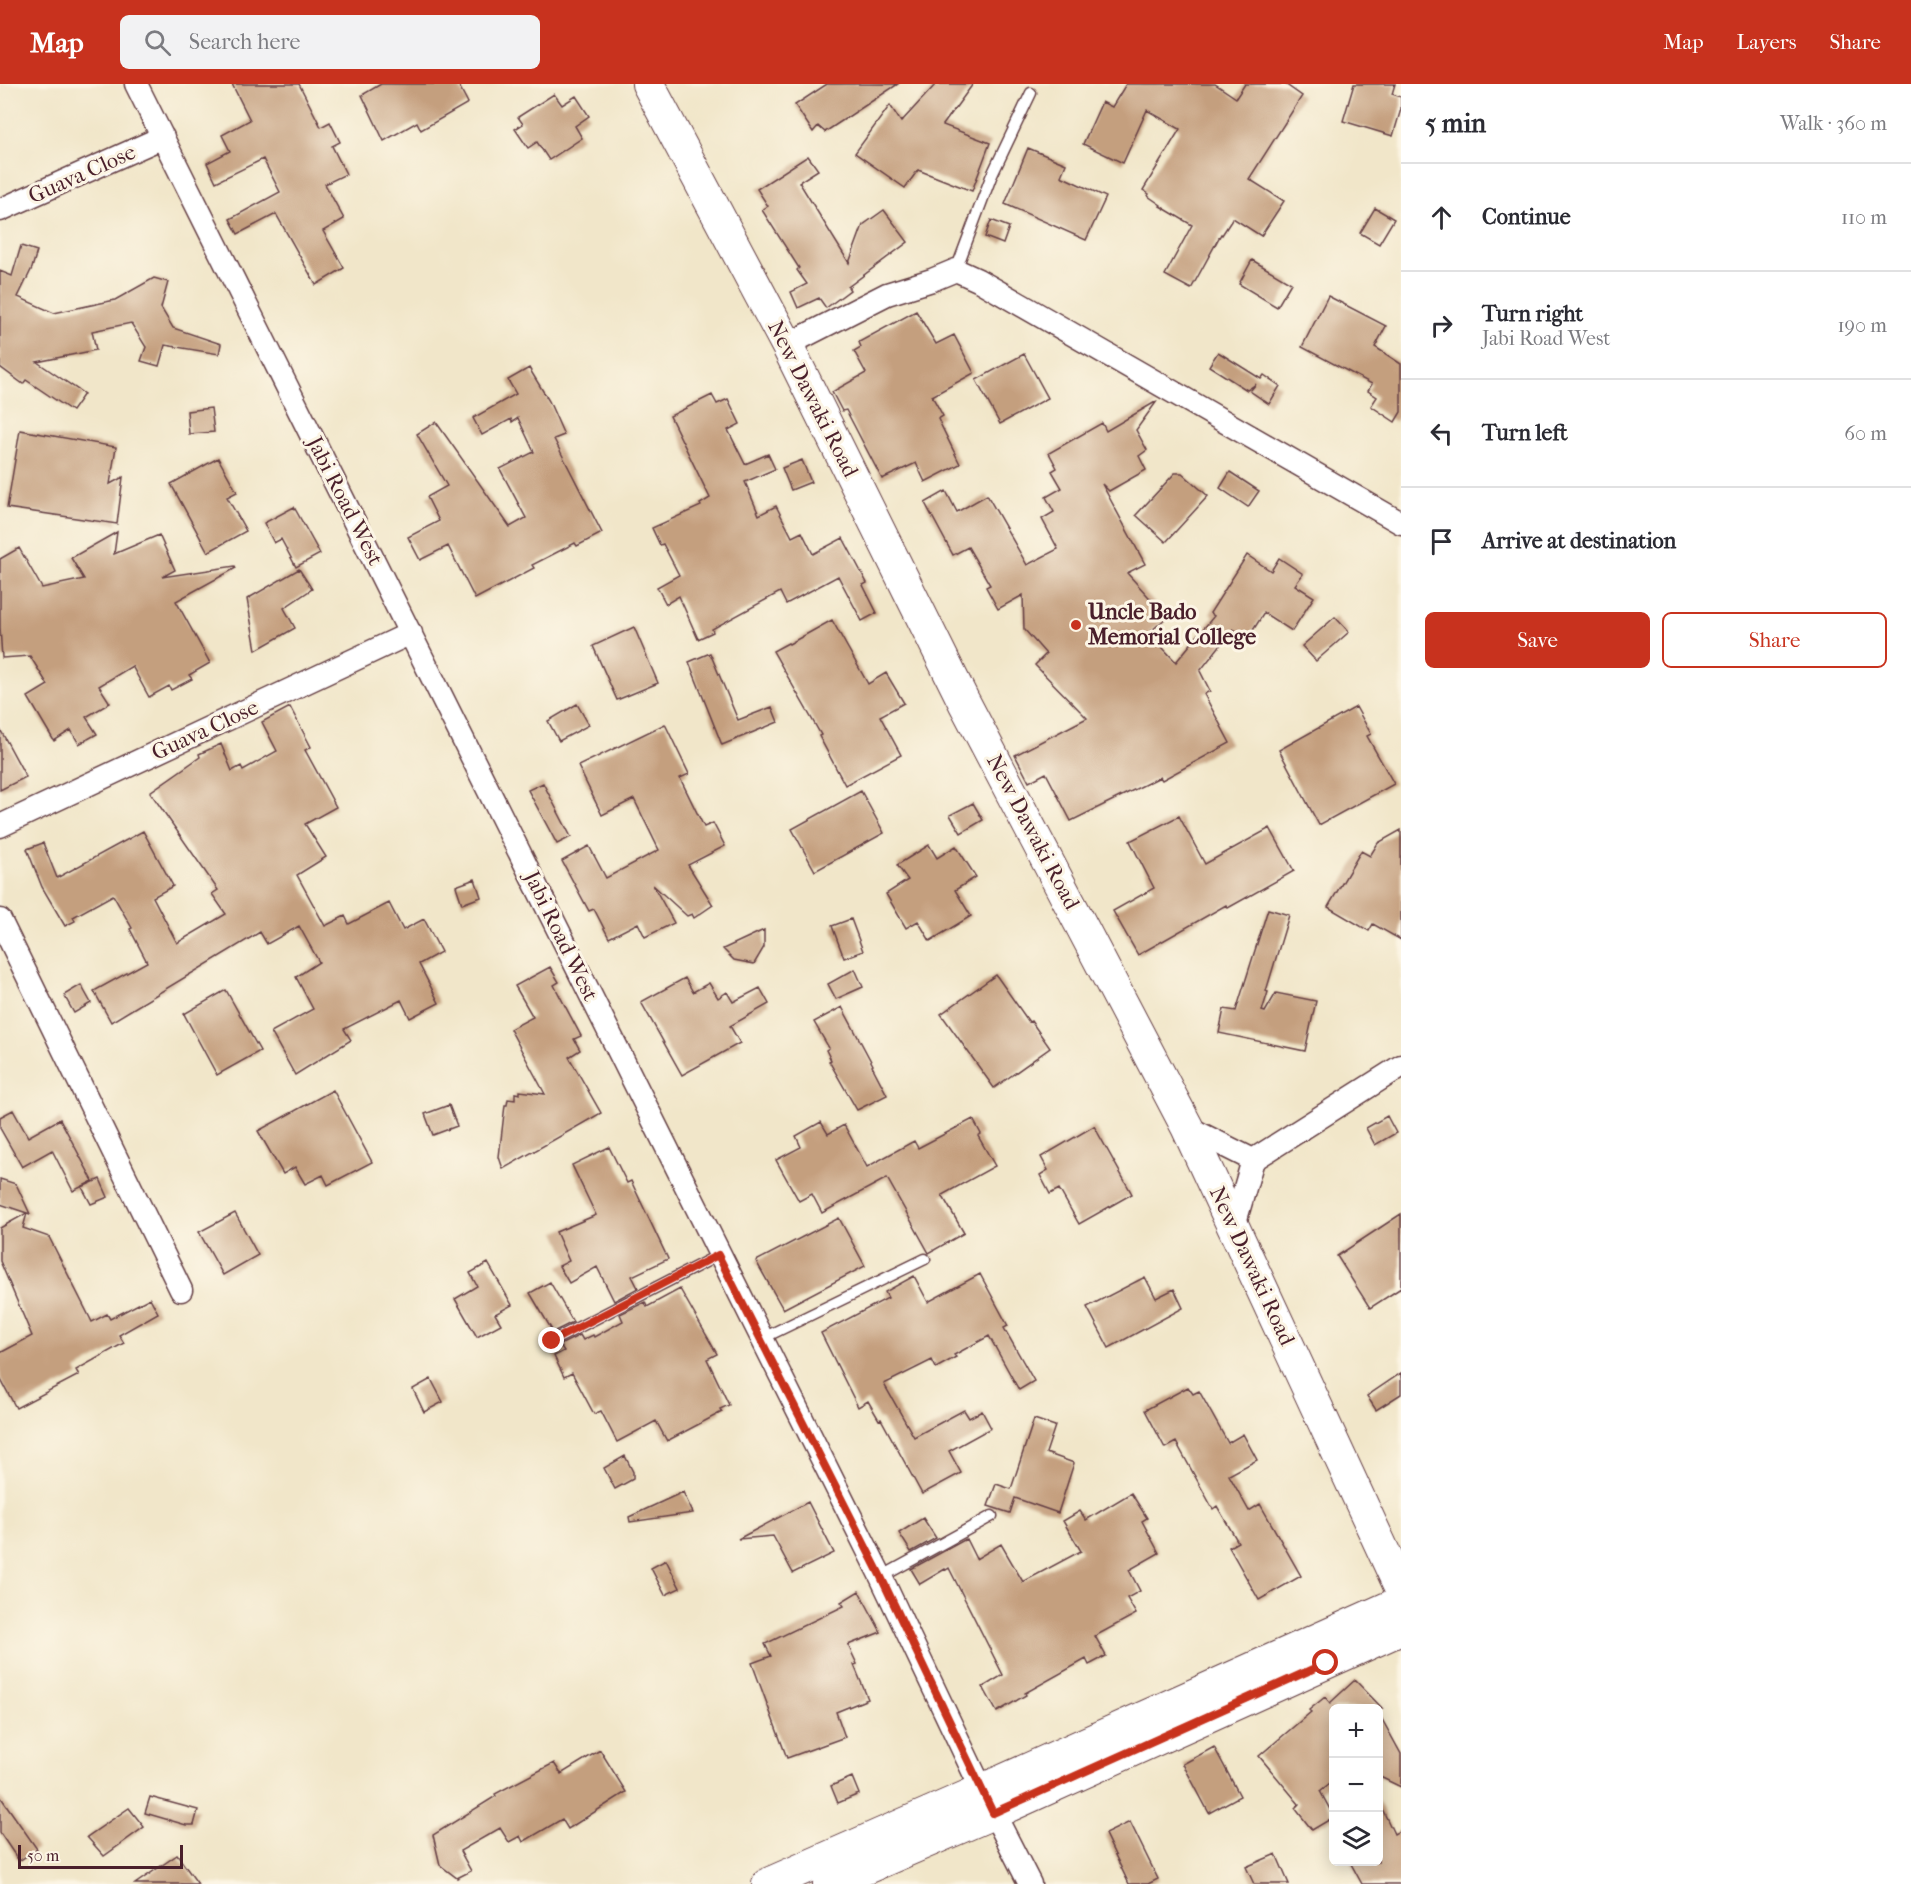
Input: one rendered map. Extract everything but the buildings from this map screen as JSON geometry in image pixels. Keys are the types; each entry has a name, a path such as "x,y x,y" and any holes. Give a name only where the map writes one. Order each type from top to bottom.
{"street":[{"name":"Jabi Road West","path":"136,84 411,633 718,1255 881,1577 987,1802 1030,1884"},
{"name":"New Dawaki Road","path":"648,84 787,345 964,702 1187,1127 1401,1589"},
{"name":"Guava Close","path":"0,210 163,137"},
{"path":"787,345 887,294 956,270 978,280 1401,523"},
{"name":"Guava Close","path":"0,826 411,633"},
{"path":"0,920 181,1290"},
{"path":"1234,1226 1252,1160 1401,1066"},
{"path":"1187,1127 1252,1160"},
{"path":"829,1884 987,1802 1401,1602"},
{"path":"768,1884 987,1802 1401,1629"}],"lane":[{"path":"956,270 992,177 1031,93"},
{"path":"552,1341 718,1255"},
{"path":"761,1339 925,1259"},
{"path":"881,1577 992,1516"}],"place":[{"name":"Uncle Bado Memorial College","path":"1076,625"}],"route":[{"path":"552,1341 718,1255 881,1577 993,1813 1326,1663"}]}
